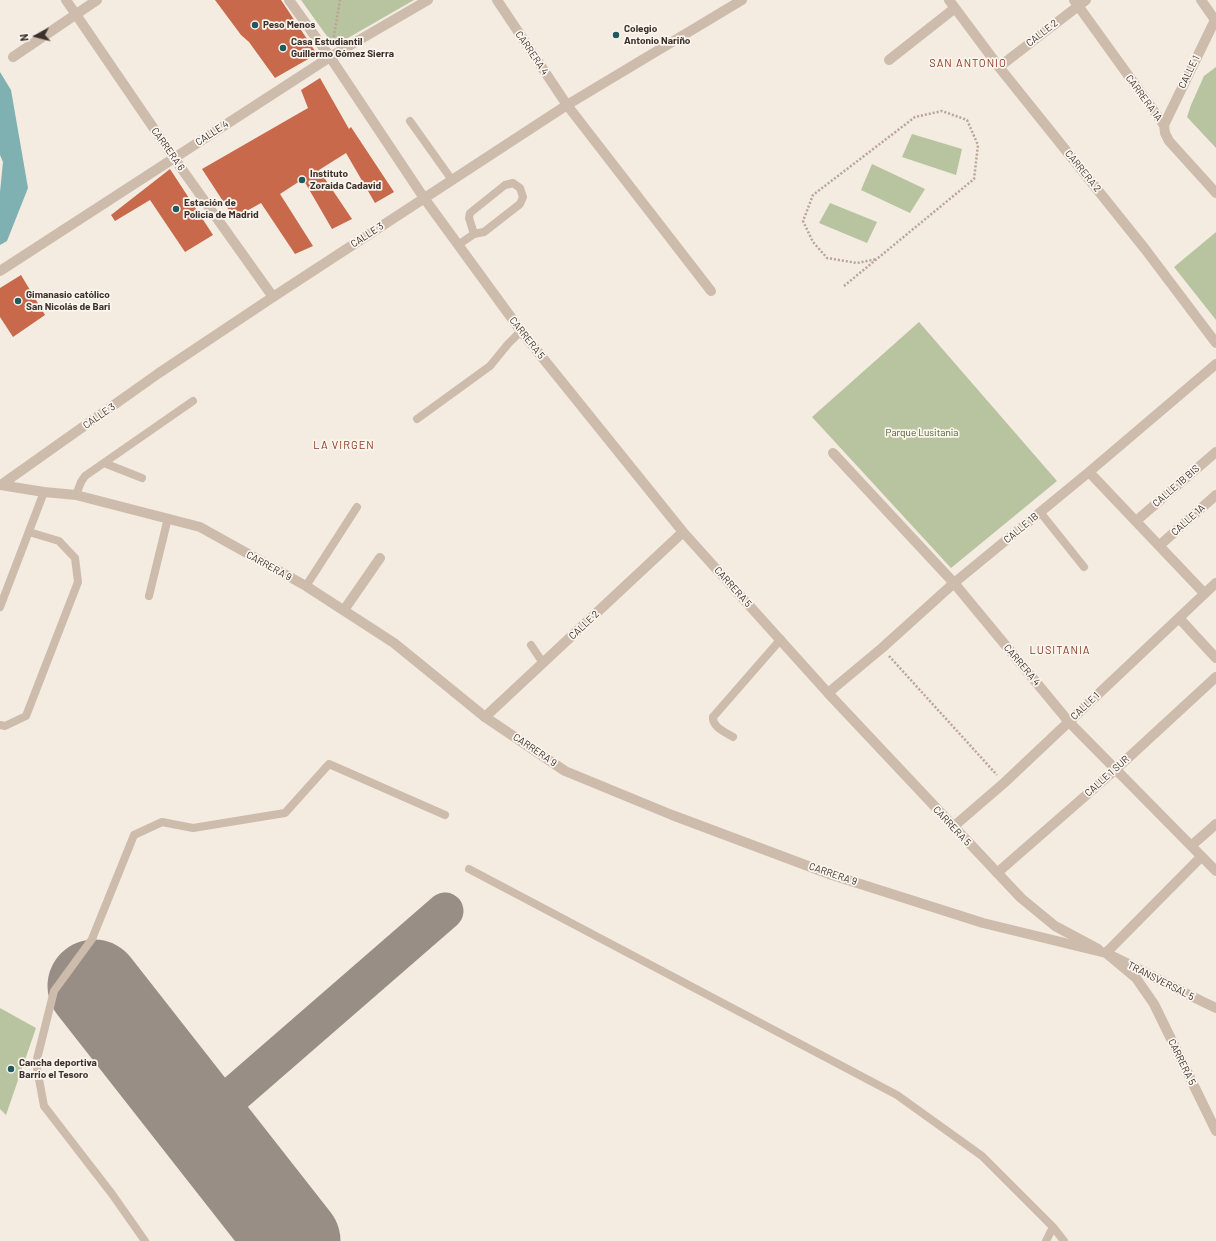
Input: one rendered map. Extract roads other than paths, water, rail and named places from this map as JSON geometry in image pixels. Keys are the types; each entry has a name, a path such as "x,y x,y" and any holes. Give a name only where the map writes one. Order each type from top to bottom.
{"street":[{"name":"CARRERA 6","path":"66,0 174,158 273,297"},
{"path":"13,56 97,0"},
{"name":"CARRERA 5","path":"289,0 330,57 424,198 521,331 683,532 781,639 828,693 1021,898 1055,926 1106,954 1136,978 1154,1004 1216,1131"},
{"name":"CALLE 4","path":"0,271 330,57 428,0"},
{"name":"CARRERA 4","path":"498,0 567,105 711,291"},
{"name":"CALLE 3","path":"1,485 160,373 424,198 567,105 742,0"},
{"path":"1201,0 1216,21"},
{"name":"CALLE 2","path":"999,67 1079,2"},
{"name":"CARRERA 1A","path":"1079,2 1164,125 1165,133 1169,141 1216,193"},
{"path":"889,60 952,4"},
{"name":"CARRERA 2","path":"952,4 999,67 1145,249 1216,343"},
{"name":"CALLE 1","path":"1164,125 1216,21"},
{"name":"CALLE 1B","path":"828,693 882,648 954,584 1216,364"},
{"name":"CALLE 1B BIS","path":"1136,521 1216,452"},
{"name":"CARRERA 4","path":"833,453 954,584 1069,722 1191,846 1200,857 1216,871"},
{"path":"1089,472 1204,593"},
{"name":"CARRERA 9","path":"1,485 44,492 76,495 168,518 200,528 306,586 394,643 485,717 566,771 679,818 832,875 975,921 1106,954"},
{"name":"CALLE 1A","path":"1160,545 1216,495"},
{"name":"CALLE 2","path":"485,717 683,532"},
{"path":"344,610 380,558"},
{"name":"CALLE 1","path":"953,827 1004,783 1216,583"},
{"path":"1179,618 1216,658"},
{"name":"CALLE 1 SUR","path":"997,873 1115,770 1216,677"},
{"path":"1191,846 1216,824"},
{"path":"1106,954 1200,857"},
{"name":"TRANSVERSAL 5","path":"1106,954 1142,970 1184,994 1216,1008"}],"lane":[{"path":"410,121 452,180"},
{"path":"458,245 474,234 484,232 520,204 523,197 520,188 513,183 505,185 470,213 469,218 474,234"},
{"path":"417,419 490,366 521,331"},
{"path":"76,495 80,482 85,476 193,401"},
{"path":"104,463 142,478"},
{"path":"0,607 44,492"},
{"path":"306,586 357,507"},
{"path":"1040,512 1084,566"},
{"path":"149,596 168,518"},
{"path":"0,725 5,726 26,716 78,582 75,558 59,541 29,532"},
{"path":"733,737 715,726 712,721 713,717 781,639"},
{"path":"531,645 543,663"},
{"path":"144,1241 112,1194 44,1106 36,1063 54,991 92,939 134,835 162,822 193,828 284,814 329,764 445,815"},
{"path":"469,869 897,1095 982,1156 1053,1227 1064,1241"},
{"path":"1046,1241 1053,1227"}],"water":[{"path":"0,72 11,90 28,188 7,241 0,245 0,192 3,162 0,155"}],"place":[{"name":"Peso Menos","path":"255,25"},
{"name":"Colegio Antonio Nariño","path":"616,35"},
{"name":"Casa Estudiantil Guillermo Gómez Sierra","path":"283,48"},
{"name":"Instituto Zoraida Cadavid","path":"302,180"},
{"name":"Estación de Policia de Madrid","path":"176,209"},
{"name":"Gimanasio católico San Nicolás de Bari","path":"18,301"},
{"name":"Cancha deportiva Barrio el Tesoro","path":"11,1069"}],"district":[{"name":"SAN ANTONIO","path":"968,63"},
{"name":"LA VIRGEN","path":"344,445"},
{"name":"LUSITANIA","path":"1060,650"}],"park label":[{"name":"Parque Lusitania","path":"922,433"}]}
